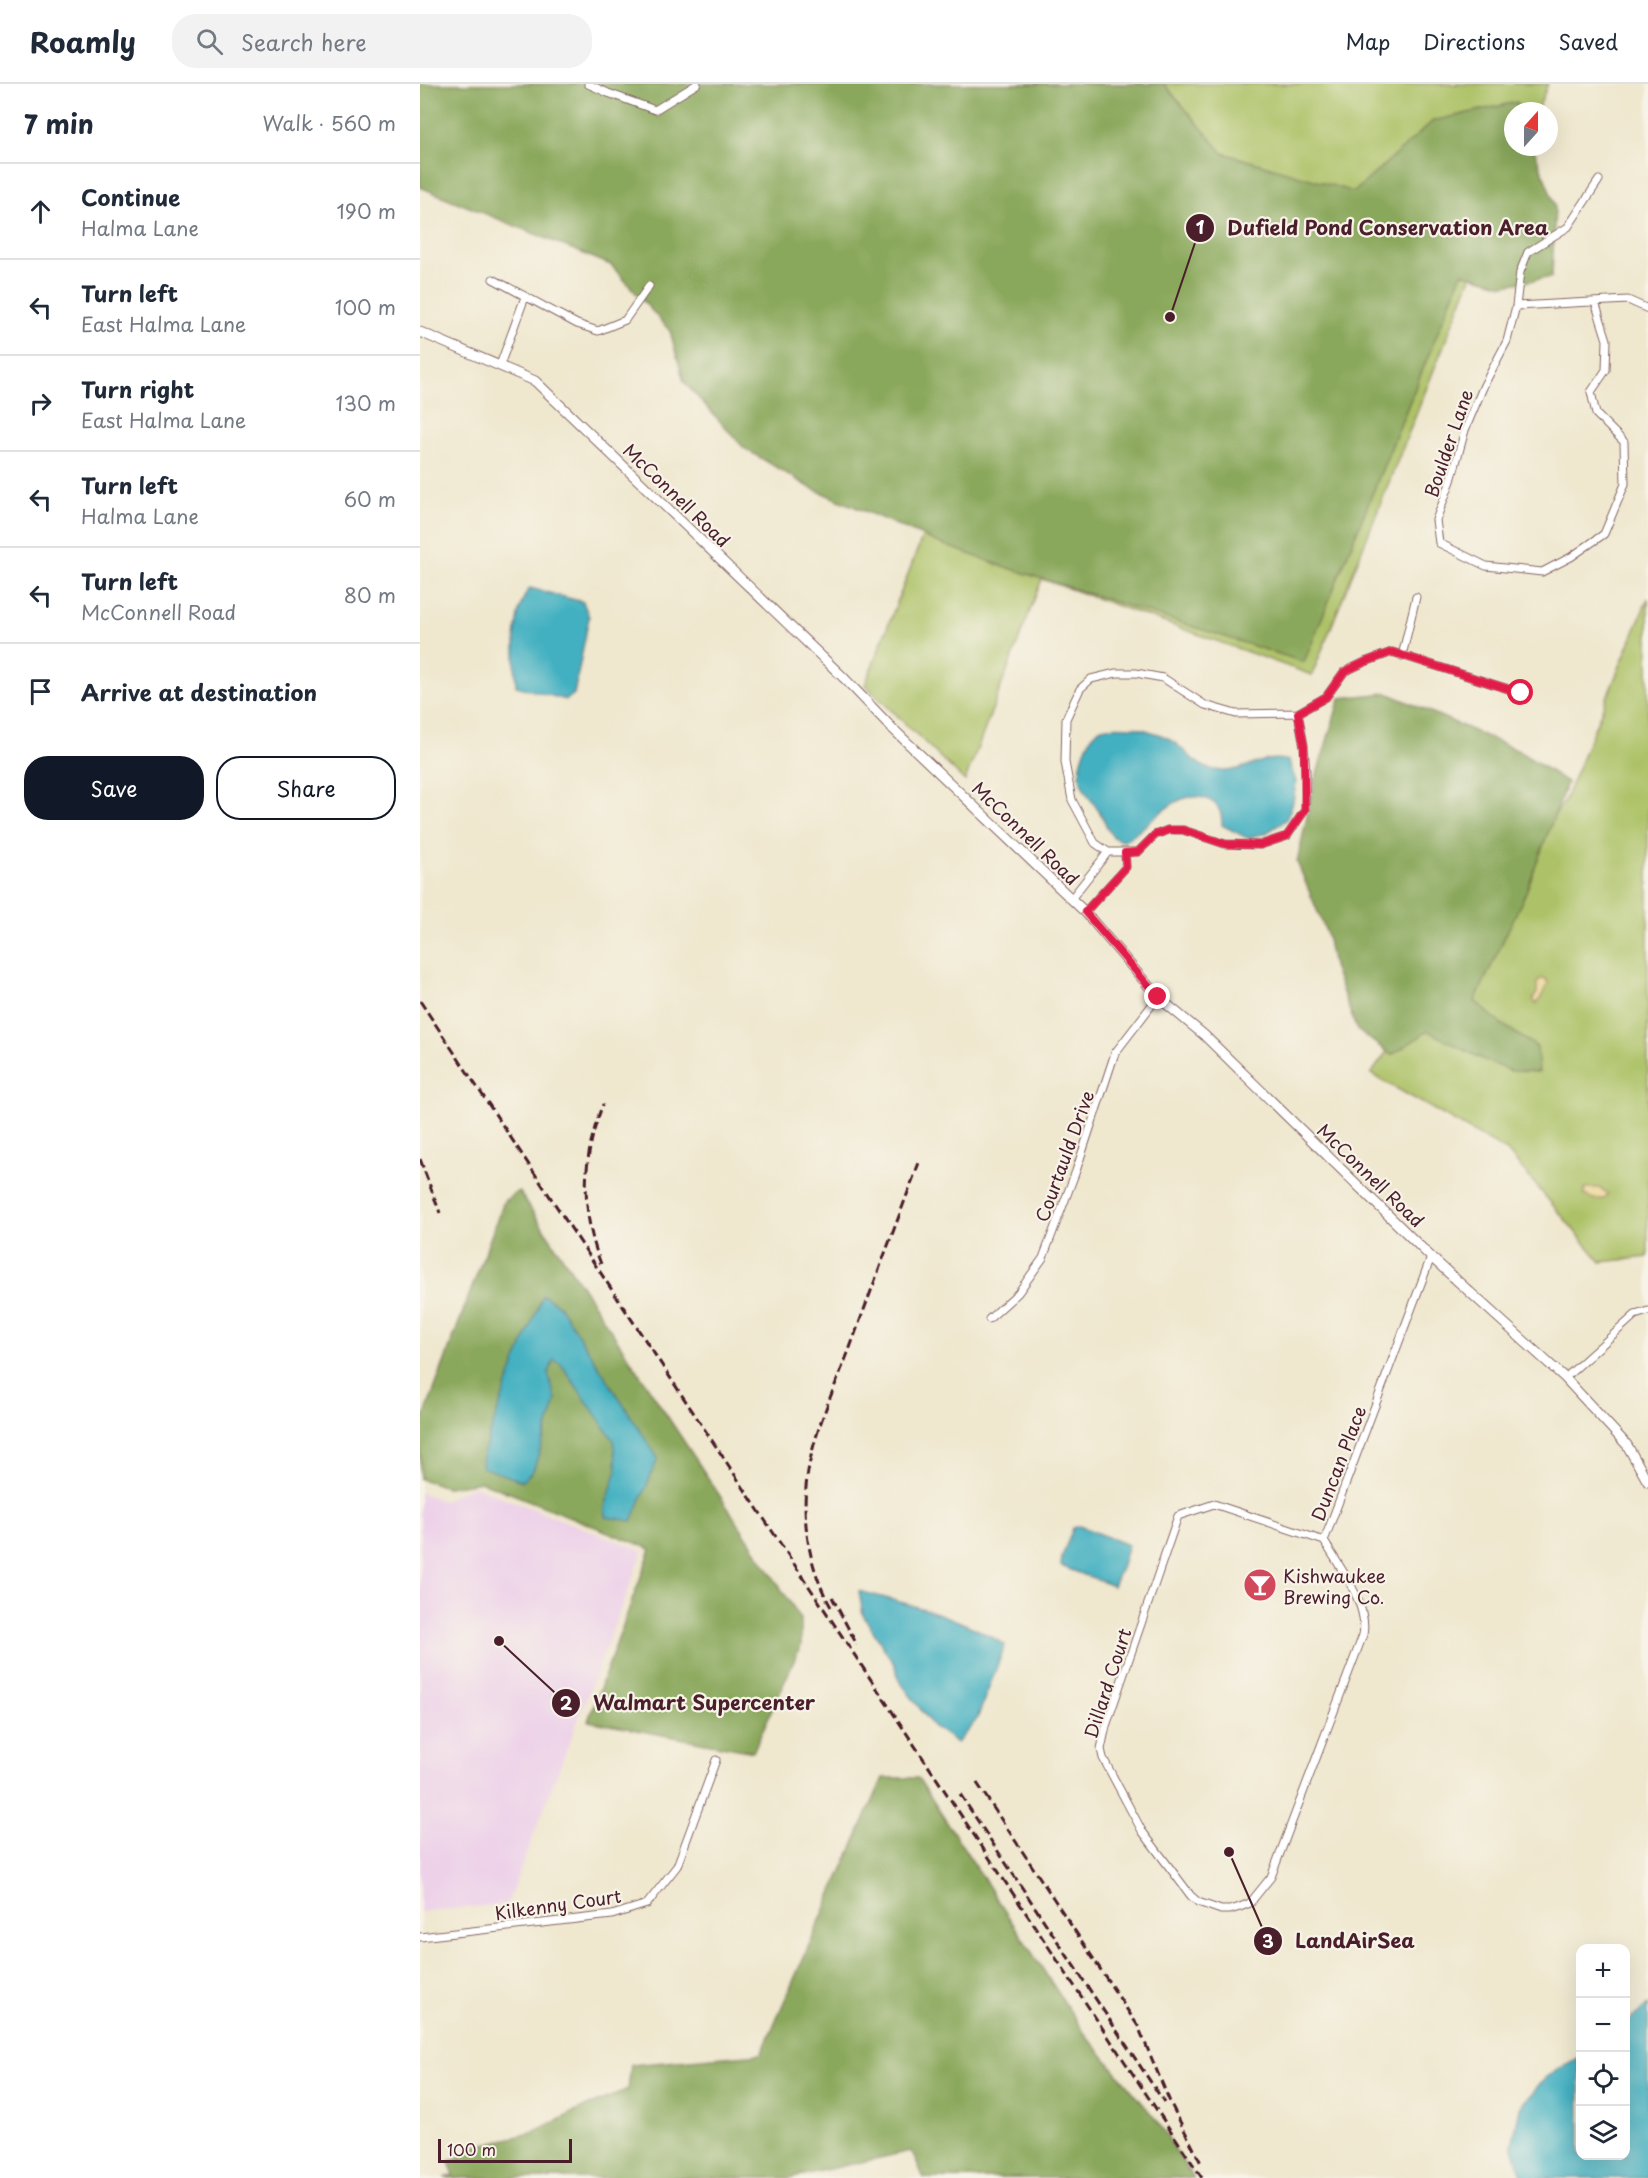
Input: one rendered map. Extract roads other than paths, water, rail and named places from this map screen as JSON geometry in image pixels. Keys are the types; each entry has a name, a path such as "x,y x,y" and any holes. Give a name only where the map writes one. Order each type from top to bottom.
{"street":[{"path":"588,84 655,110 697,84"},
{"path":"1599,180 1568,227 1528,252 1520,272 1516,306 1628,300 1648,309"},
{"path":"493,279 577,324 598,331 626,320 649,286"},
{"path":"500,365 525,297"},
{"name":"Boulder Lane","path":"1516,306 1508,341 1484,385 1465,430 1451,481 1436,520 1439,543 1486,566 1542,572 1571,557 1604,534 1624,484 1623,442 1596,414 1591,392 1606,370 1607,340 1595,302"},
{"name":"McConnell Road","path":"420,332 535,381 1085,912 1158,997 1204,1035 1431,1257 1565,1378 1627,1445 1648,1482"},
{"path":"1402,656 1416,597"},
{"path":"1298,713 1305,764 1305,810 1287,836 1260,845 1225,844 1183,830 1168,830 1155,835 1138,852 1108,852 1095,843 1072,800 1065,762 1066,719 1080,689 1091,679 1116,673 1136,673 1163,678 1205,705 1236,714 1298,713 1326,697 1344,672 1392,652 1521,693"},
{"path":"1071,899 1108,852"},
{"path":"1085,912 1126,867 1125,853"},
{"name":"Courtauld Drive","path":"989,1319 1018,1293 1043,1258 1075,1175 1115,1053 1158,997"},
{"name":"Duncan Place","path":"1270,1877 1365,1625 1361,1605 1324,1541 1431,1257"},
{"path":"1565,1378 1635,1315 1648,1311"},
{"name":"Dillard Court","path":"1270,1877 1250,1903 1230,1910 1208,1906 1191,1896 1142,1831 1103,1758 1102,1737 1178,1516 1214,1504 1324,1541"},
{"name":"Kilkenny Court","path":"420,1937 612,1915 646,1904 677,1866 716,1760"}],"water":[{"path":"530,588 583,602 589,617 574,694 566,700 516,686 517,621 524,598"},
{"path":"1135,727 1165,737 1198,763 1219,771 1239,769 1268,760 1289,761 1296,782 1293,802 1286,820 1266,833 1247,838 1222,825 1220,811 1211,801 1199,797 1187,798 1165,809 1124,841 1116,839 1083,787 1080,769 1088,744 1102,728"},
{"path":"543,1295 559,1305 658,1458 632,1521 606,1517 605,1507 617,1470 614,1441 561,1364 554,1360 548,1373 556,1401 533,1471 522,1481 482,1467 483,1454 510,1376"},
{"path":"1079,1526 1128,1545 1113,1586 1061,1566 1073,1528"},
{"path":"859,1591 916,1606 953,1619 1005,1645 977,1719 957,1743 933,1726 901,1683 894,1664 863,1615"},
{"path":"1648,2005 1648,2178 1523,2178 1512,2145 1520,2108 1546,2077 1576,2058 1576,2160 1630,2160 1630,2020"}],"railway":[{"path":"420,1001 1202,2178"},
{"path":"601,1264 590,1224 586,1184 591,1144 603,1104"},
{"path":"420,1159 440,1213"},
{"path":"831,1607 813,1564 807,1533 805,1502 808,1470 822,1419 920,1160"},
{"path":"832,1597 857,1645"},
{"path":"977,1783 1138,2026 1170,2102 1202,2165"},
{"path":"960,1794 1164,2102"}],"place":[{"name":"Dufield Pond Conservation Area","path":"1170,317"},
{"name":"Kishwaukee Brewing Co.","path":"1260,1585"},
{"name":"Walmart Supercenter","path":"499,1641"},
{"name":"LandAirSea","path":"1229,1852"}]}
